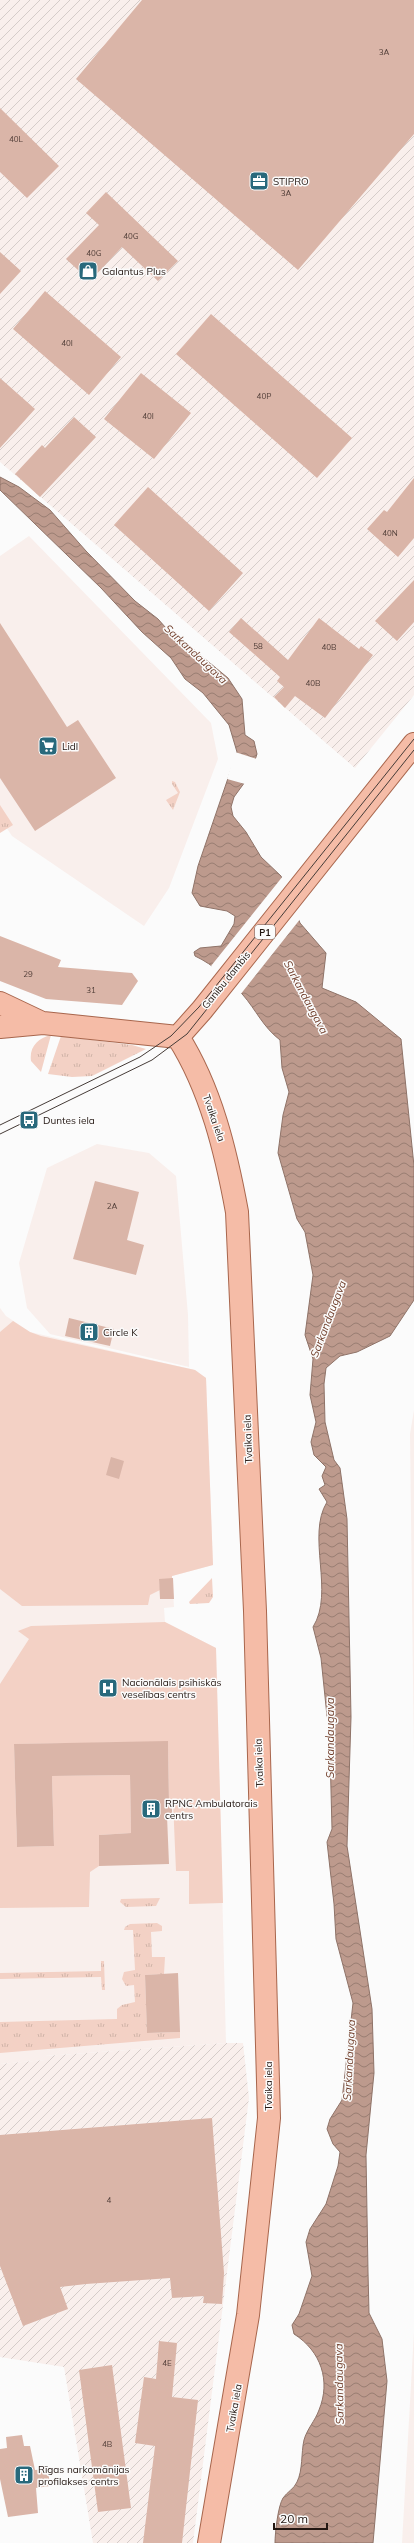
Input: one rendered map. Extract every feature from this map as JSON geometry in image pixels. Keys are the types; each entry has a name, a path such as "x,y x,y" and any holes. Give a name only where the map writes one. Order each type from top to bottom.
{"main road":[{"name":"Ganību dambis","path":"178,1037 202,1010 328,854 414,744"},
{"path":"0,1003 43,1023"},
{"path":"0,1027 43,1023 178,1037"},
{"name":"Tvaika iela","path":"178,1037 193,1063 219,1130 230,1171 237,1212 255,1619 269,2091 264,2174 248,2316 209,2543"}],"shaded area":[{"path":"0,0 414,0 414,695 355,768 0,462"},
{"path":"29,536 211,723 218,759 169,888 144,926 12,836 0,818 0,556"},
{"name":"Circle K","path":"97,1144 149,1153 176,1176 188,1315 189,1367 50,1334 27,1308 19,1263 47,1168"},
{"name":"Nacionālais psihiskās veselības centrs","path":"0,1308 6,1316 30,1332 195,1370 206,1378 213,1565 172,1576 174,1607 164,1608 165,1622 216,1648 226,2043 45,2056 46,2060 0,2064"},
{"path":"414,1410 414,1762 410,1434"},
{"path":"243,2043 249,2098 193,2543 93,2543 64,2367 0,2357 0,2064 45,2060 45,2056"},
{"path":"414,2332 414,2543 402,2543"}],"green space":[{"path":"172,781 175,782 180,792 173,810 166,800 178,793 172,784"},
{"path":"0,805 13,825 0,833"},
{"path":"51,1035 41,1072 31,1061 31,1051 38,1041"},
{"path":"61,1036 132,1045 146,1049 92,1076 72,1077 48,1074"},
{"path":"13,1321 30,1332 41,1336 195,1370 206,1378 213,1565 172,1576 172,1579 159,1579 160,1590 150,1595 148,1605 22,1606 0,1589 0,1332"},
{"path":"212,1578 213,1597 209,1603 190,1604 189,1602"},
{"path":"165,1622 216,1648 223,1903 189,1904 189,1871 176,1871 173,1801 169,1798 168,1742 14,1744 17,1847 54,1846 52,1776 130,1775 131,1833 99,1835 99,1866 90,1872 89,1907 0,1908 0,1684 29,1639 18,1631 31,1626"},
{"path":"160,1898 156,1906 126,1907 120,1902 121,1899"},
{"path":"157,1923 162,1926 162,1931 151,1932 152,1957 165,1957 164,1974 145,1975 147,2033 180,2032 180,2038 0,2053 0,2022 117,2019 117,2009 122,2005 135,2002 134,1985 126,1986 122,1979 124,1972 135,1970 133,1930 124,1930 125,1927 130,1924"},
{"path":"101,1961 104,1961 105,1990 102,1990 101,1977 0,1979 0,1973 101,1971"}],"water":[{"name":"Sarkandaugava","path":"0,477 19,487 50,510 86,551 135,601 158,619 174,637 193,649 228,678 242,699 245,735 254,741 257,754 250,775 234,797 231,807 233,816 246,832 261,857 281,876 300,923 326,953 322,988 356,1002 401,1039 414,1166 414,1300 390,1336 357,1352 340,1356 326,1368 324,1384 325,1422 334,1460 340,1468 347,1519 351,1717 347,1846 372,2009 374,2073 366,2155 369,2313 382,2339 387,2381 373,2543 275,2543 277,2520 281,2502 296,2484 299,2477 304,2440 317,2414 324,2388 321,2368 317,2358 311,2349 294,2334 292,2325 299,2314 312,2276 306,2242 310,2229 326,2204 338,2166 340,2152 333,2144 327,2129 330,2119 342,2100 353,2003 336,1939 334,1904 327,1842 332,1829 330,1752 335,1744 327,1716 321,1658 313,1627 319,1613 322,1597 319,1531 321,1516 327,1502 319,1489 325,1485 322,1476 326,1467 314,1455 311,1442 316,1422 310,1395 313,1359 305,1335 313,1275 305,1232 297,1219 278,1153 283,1115 289,1092 282,1068 280,1040 269,1030 248,1001 232,983 215,968 195,956 194,952 200,948 221,946 234,924 235,916 227,911 200,906 192,893 198,866 237,752 229,725 203,693 185,679 171,658 142,632 101,588 0,490"}],"pier":[{"path":"235,752 257,759 252,776 245,784 227,779"},
{"path":"283,876 301,918 240,995 211,966"}],"building":[{"path":"142,0 414,0 414,134 298,270 76,79"},
{"path":"0,108 59,166 27,198 0,172"},
{"path":"106,192 178,261 158,281 122,247 90,281 66,259 99,225 86,213"},
{"path":"0,252 21,271 0,294"},
{"path":"45,291 121,357 89,395 13,329"},
{"path":"211,314 352,438 317,478 176,354"},
{"path":"141,373 191,413 154,459 104,419"},
{"path":"0,378 35,409 0,448"},
{"path":"74,417 96,437 40,497 15,474 42,445 45,448"},
{"path":"414,478 414,538 398,557 367,529 384,510 387,512"},
{"path":"148,487 243,573 209,611 114,525"},
{"path":"414,580 414,622 397,641 375,621"},
{"path":"241,618 288,660 319,618 359,649 361,646 373,655 325,718 295,696 285,708 274,697 284,687 277,681 280,677 229,632"},
{"name":"Lidl","path":"0,623 67,727 78,720 116,778 35,831 0,778"},
{"path":"0,936 61,960 58,967 132,973 138,981 122,1005 46,999 0,981"},
{"path":"95,1181 139,1192 127,1240 144,1245 136,1275 73,1259"},
{"name":"Circle K","path":"69,1318 114,1329 110,1346 65,1336"},
{"path":"111,1457 124,1461 119,1479 106,1475"},
{"path":"173,1578 174,1599 160,1599 159,1579"},
{"name":"RPNC Ambulatorais centrs","path":"168,1741 169,1802 172,1802 172,1815 167,1816 169,1864 99,1866 99,1835 131,1833 130,1775 52,1776 54,1846 17,1847 14,1744"},
{"path":"178,1973 180,2032 147,2033 145,1975"},
{"path":"212,2118 224,2273 222,2304 203,2303 204,2296 172,2298 170,2278 86,2284 60,2287 68,2309 23,2326 0,2266 0,2135"},
{"path":"159,2341 177,2343 172,2397 198,2400 182,2543 143,2543 155,2446 135,2443 144,2377 156,2379"},
{"path":"112,2365 131,2508 98,2512 79,2370"},
{"name":"Rīgas narkomānijas profilakses centrs","path":"22,2435 24,2446 30,2446 35,2470 48,2469 50,2486 36,2488 38,2513 8,2517 0,2479 0,2449 7,2448 6,2437"}],"tram line":[{"path":"0,1125 140,1057 171,1036 199,1007 414,739"},
{"path":"0,1134 152,1060 187,1034 414,750"}],"place":[{"name":"STIPRO","path":"259,181"},
{"name":"Galantus Plus","path":"88,271"},
{"name":"Lidl","path":"48,746"},
{"name":"Duntes iela","path":"29,1120"},
{"name":"Circle K","path":"89,1332"},
{"name":"Nacionālais psihiskās veselības centrs","path":"108,1688"},
{"name":"RPNC Ambulatorais centrs","path":"151,1809"},
{"name":"Rīgas narkomānijas profilakses centrs","path":"24,2475"}]}
